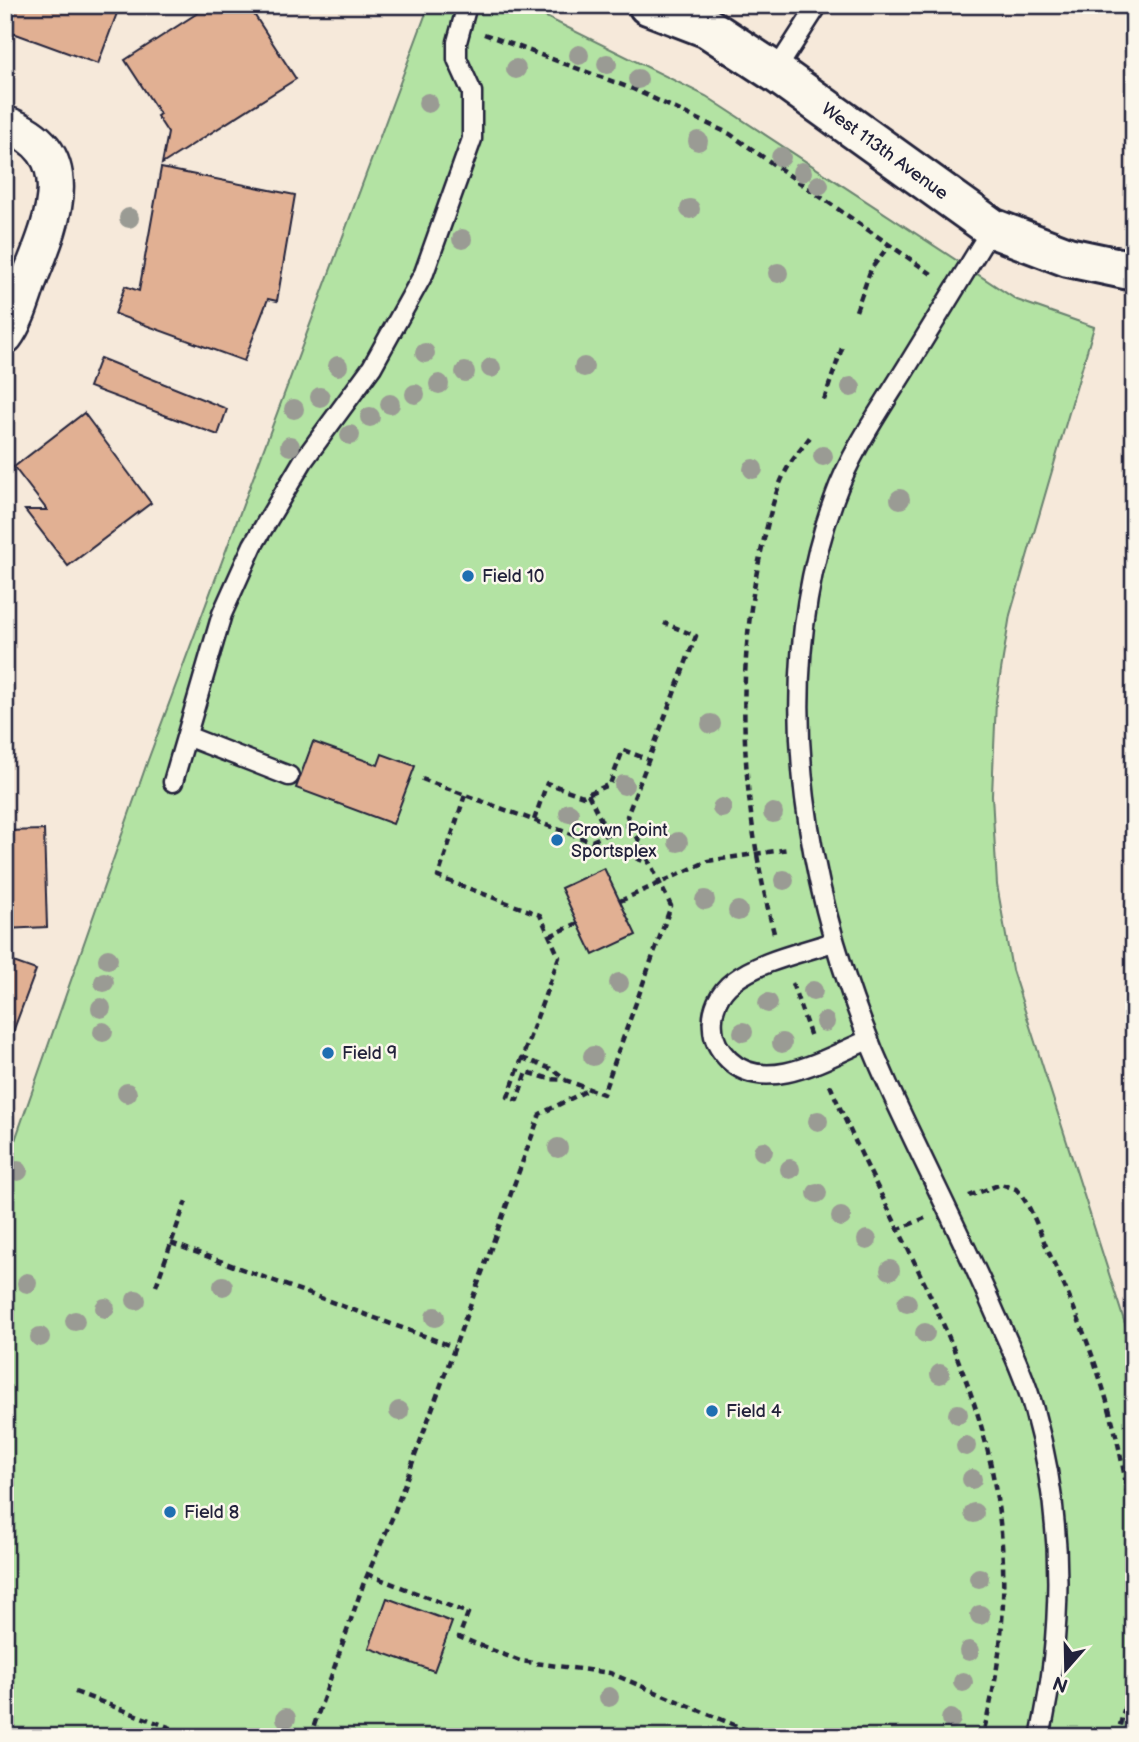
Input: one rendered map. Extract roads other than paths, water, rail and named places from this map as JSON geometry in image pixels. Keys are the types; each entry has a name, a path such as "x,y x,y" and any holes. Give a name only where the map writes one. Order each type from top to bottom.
{"street":[{"name":"West 113th Avenue","path":"648,5 708,28 775,72 992,228 1068,257 1134,271"},
{"path":"5,124 42,144 54,171 54,195 52,221 5,336"}],"lane":[{"path":"173,782 189,737 222,614 253,545 303,461 378,358 424,273 472,139 472,92 457,59 460,25 467,5"},
{"path":"775,72 818,5"},
{"path":"992,228 863,437 834,497 816,557 801,670 800,732 811,845 833,942 868,1040 986,1291 1033,1406 1049,1477 1058,1584 1056,1642 1040,1737"},
{"path":"189,737 289,776"},
{"path":"833,942 733,981 724,990 713,1014 715,1041 735,1066 762,1075 789,1071 868,1040"}],"place":[{"name":"Field 10","path":"468,576"},
{"name":"Crown Point Sportsplex","path":"557,840"},
{"name":"Field 9","path":"328,1053"},
{"name":"Field 4","path":"712,1411"},
{"name":"Field 8","path":"170,1512"}]}
